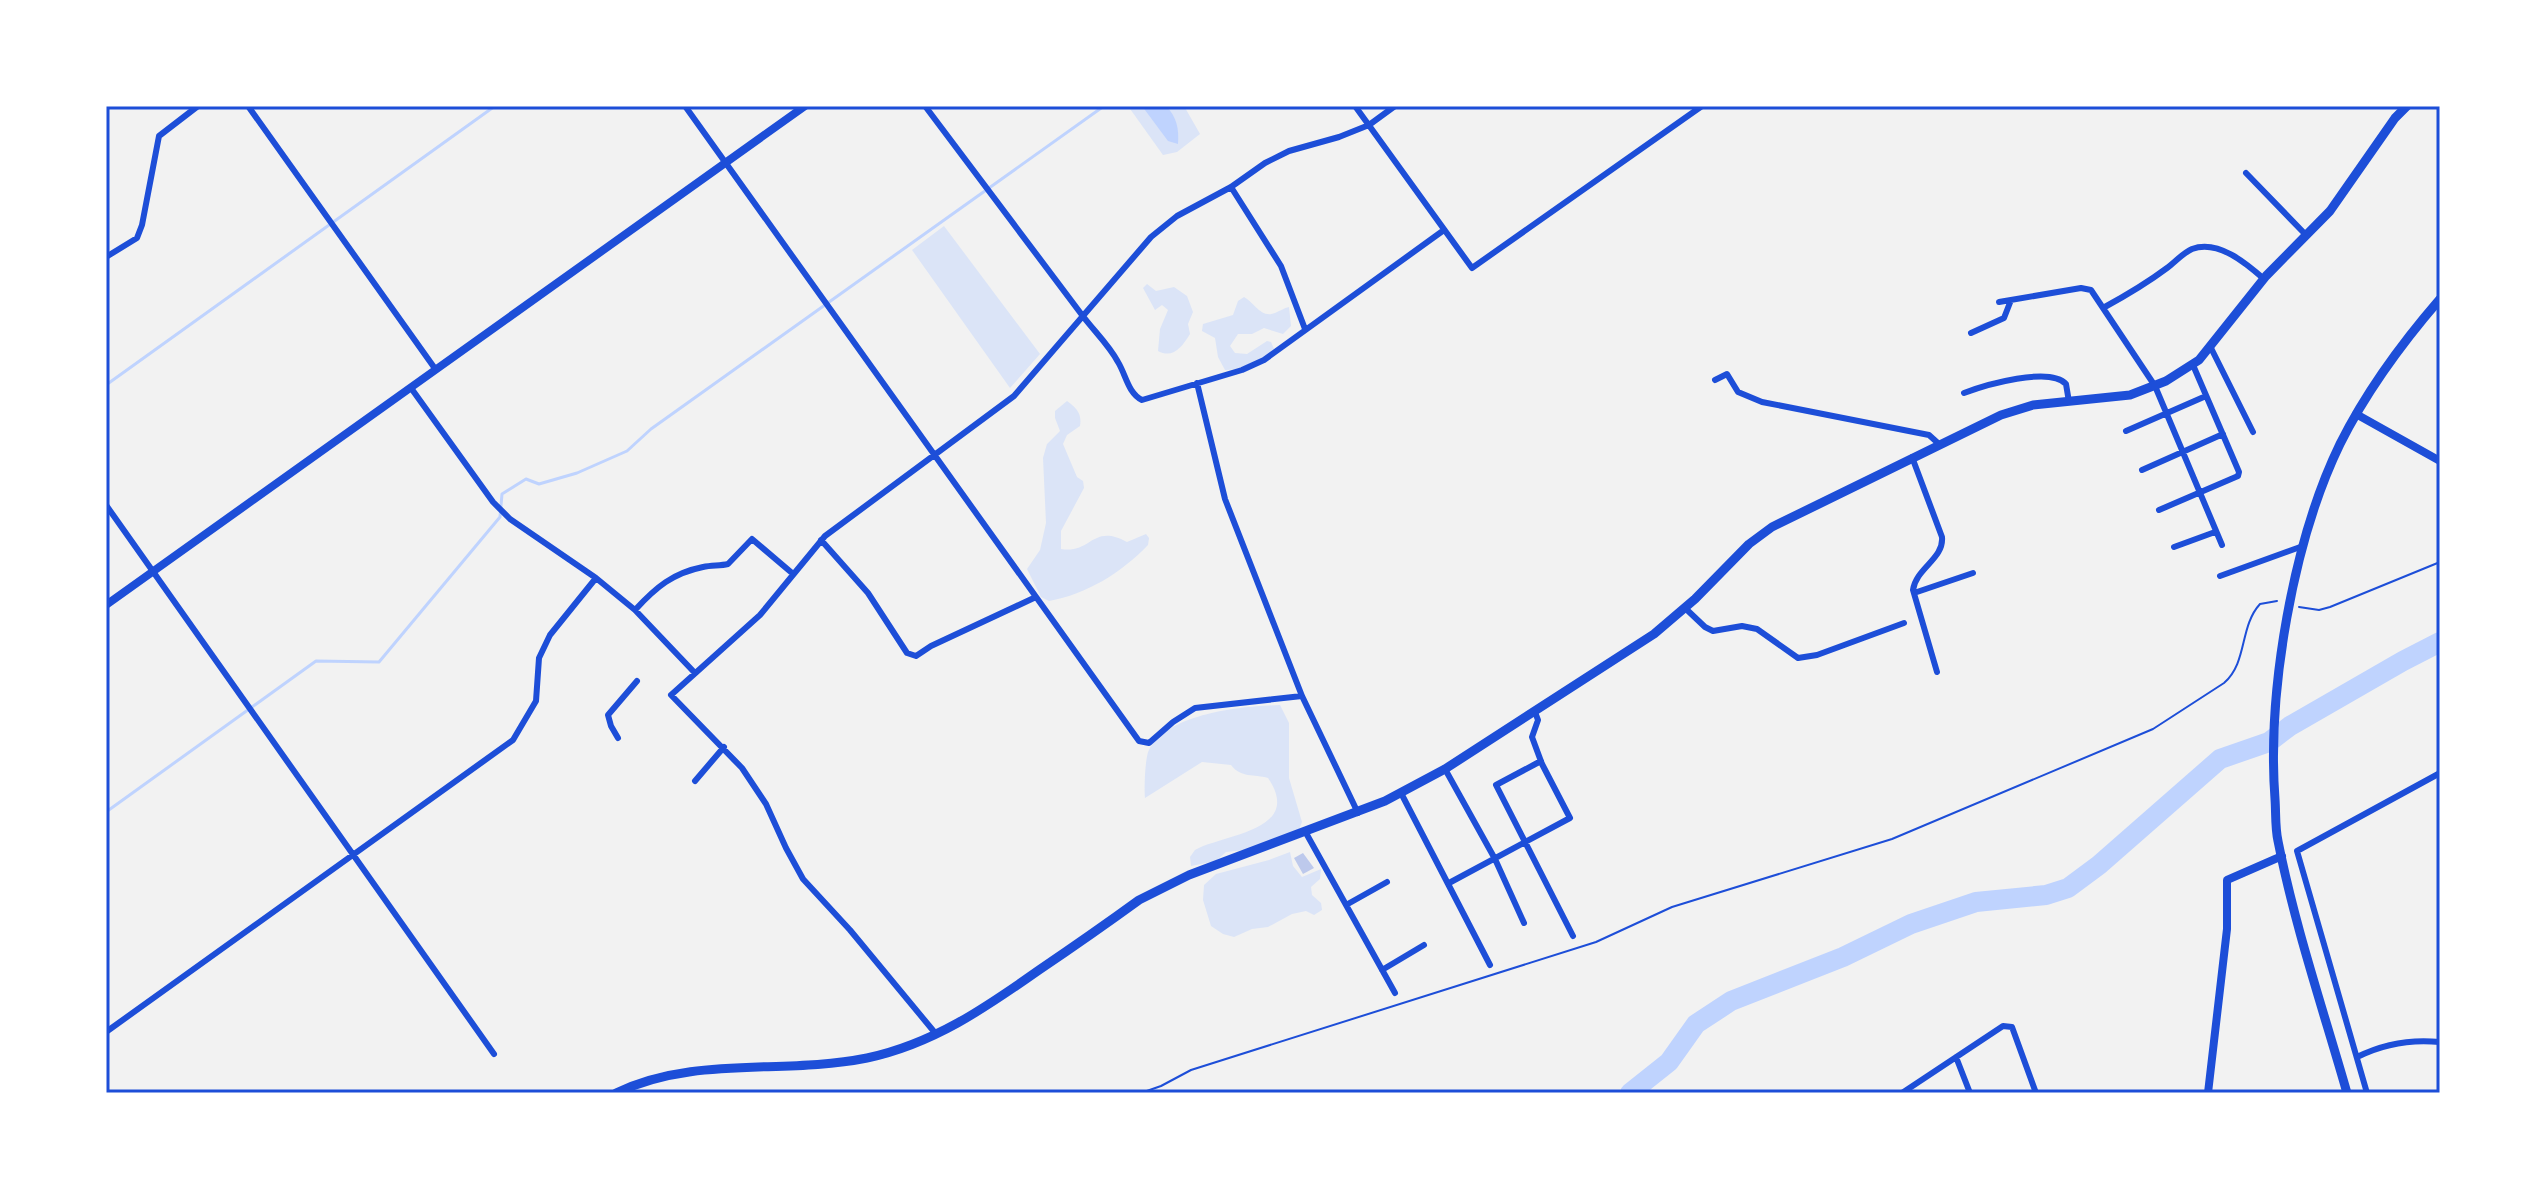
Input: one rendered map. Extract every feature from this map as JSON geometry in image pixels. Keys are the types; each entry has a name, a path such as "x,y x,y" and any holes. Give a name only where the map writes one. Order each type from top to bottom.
{"main road":[{"path":"616,1093 649,1079 680,1072 865,1058 901,1050 937,1036 968,1019 1139,900 1189,875 1358,813 1445,769 1654,634 1685,608 1737,554 1772,527 2001,415 2033,405 2130,395 2155,386 2193,365 2211,348 2264,279 2345,192 2395,118 2407,106"},
{"path":"2347,1093 2296,922 2278,840 2272,756 2279,667 2294,587 2326,475 2356,414 2399,348 2440,299"}],"street":[{"path":"106,257 137,238 159,136 198,106"},
{"path":"248,106 436,370"},
{"path":"685,106 1139,741 1149,743 1195,708 1302,696"},
{"path":"106,605 805,106"},
{"path":"925,106 1109,348 1130,387 1142,400 1264,360 1444,230"},
{"path":"1355,106 1472,268 1702,106"},
{"path":"937,1036 850,930 803,879 766,804 742,768 671,695 694,672 742,634 821,540 1014,396 1151,237 1177,216 1231,187 1265,163 1289,151 1369,125 1395,106"},
{"path":"2246,173 2306,235"},
{"path":"1231,187 1281,266 1305,329"},
{"path":"2440,196 2440,203"},
{"path":"2103,308 2168,268 2191,249 2201,247 2230,254 2264,279"},
{"path":"1999,302 2089,287 2155,386 2222,545"},
{"path":"1971,333 2004,318 2011,300"},
{"path":"2211,348 2253,432"},
{"path":"2159,510 2238,476 2239,472 2193,365"},
{"path":"1715,380 1727,374 1738,392 1762,402 1929,435 1939,444"},
{"path":"1964,393 1992,384 2056,376 2066,384 2069,402"},
{"path":"1197,383 1225,499 1302,696 1358,813"},
{"path":"411,388 493,502 510,519 596,578 635,610 694,672"},
{"path":"2126,431 2206,396"},
{"path":"2356,414 2440,461"},
{"path":"2142,470 2223,434"},
{"path":"1912,457 1943,544 1915,580 1914,593 1937,672"},
{"path":"106,505 494,1054"},
{"path":"2174,547 2215,532"},
{"path":"635,610 658,585 672,576 707,565 728,564 752,539 792,573"},
{"path":"821,540 880,609 907,653 916,656 1036,597"},
{"path":"2220,576 2305,546"},
{"path":"1914,593 1973,573"},
{"path":"106,1032 513,740 536,701 539,658 550,635 596,578"},
{"path":"1685,608 1713,631 1742,626 1757,629 1798,658 1817,655 1904,623"},
{"path":"618,738 608,715 637,681"},
{"path":"1449,883 1570,818 1532,737 1538,720 1535,712"},
{"path":"695,781 724,747"},
{"path":"1541,761 1496,785 1573,936"},
{"path":"1445,769 1495,859 1524,923"},
{"path":"2367,1093 2297,851 2440,773"},
{"path":"1401,793 1490,965"},
{"path":"1306,833 1395,993"},
{"path":"2208,1093 2227,929 2227,880 2282,856"},
{"path":"1346,905 1387,882"},
{"path":"1382,970 1424,945"},
{"path":"1905,1092 2003,1026 2012,1027 2036,1093"},
{"path":"2357,1057 2389,1045 2440,1042"},
{"path":"1956,1057 1970,1093"}],"path":[{"path":"2299,607 2319,610 2330,607 2440,562"},
{"path":"1141,1093 1191,1070 1615,936 1672,907 1892,839 2063,768 2153,729 2224,683 2239,663 2254,610 2260,604 2277,601"}],"shaded area":[{"path":"1128,106 1184,106 1200,134 1177,152 1163,155"},
{"path":"944,226 1040,354 1010,388 912,250"},
{"path":"1147,284 1156,291 1174,287 1187,296 1193,312 1188,324 1190,334 1173,353 1158,351 1160,329 1168,310 1162,305 1155,310 1143,288"},
{"path":"1244,297 1266,314 1289,307 1291,326 1283,334 1264,328 1252,334 1238,334 1230,346 1235,353 1247,354 1267,341 1274,349 1251,364 1225,370 1218,357 1215,338 1202,331 1203,324 1233,315 1238,301"},
{"path":"1067,401 1078,412 1080,426 1067,435 1063,444 1084,488 1061,531 1061,549 1079,547 1106,536 1127,542 1146,534 1149,538 1148,545 1138,555 1103,581 1049,601 1041,597 1027,569 1040,550 1046,523 1043,458 1047,444 1060,431 1055,411"},
{"path":"1280,705 1289,723 1289,778 1302,822 1298,832 1245,850 1226,852 1216,861 1191,866 1190,857 1195,850 1256,828 1268,820 1276,809 1276,796 1268,778 1243,774 1231,765 1202,762 1145,798 1149,750 1159,737 1189,720 1227,710"},
{"path":"1290,852 1293,866 1302,877 1321,869 1320,879 1311,887 1312,895 1321,903 1322,910 1314,915 1306,911 1292,914 1268,927 1252,929 1234,937 1211,926 1203,900 1204,885 1216,874"}],"water":[{"path":"1142,106 1166,106 1173,114 1178,144 1168,141"}],"building":[{"path":"1303,853 1314,868 1303,874 1294,858"}],"waterway":[{"path":"106,385 495,106"},
{"path":"106,812 316,661 379,662 500,517 502,494 526,479 539,484 577,473 627,451 651,429 1104,106"},
{"path":"1630,1093 1669,1062 1696,1024 1731,1001 1843,957 1911,924 1976,902 2046,895 2068,888 2099,865 2220,759 2269,742 2290,726 2440,642"}]}
